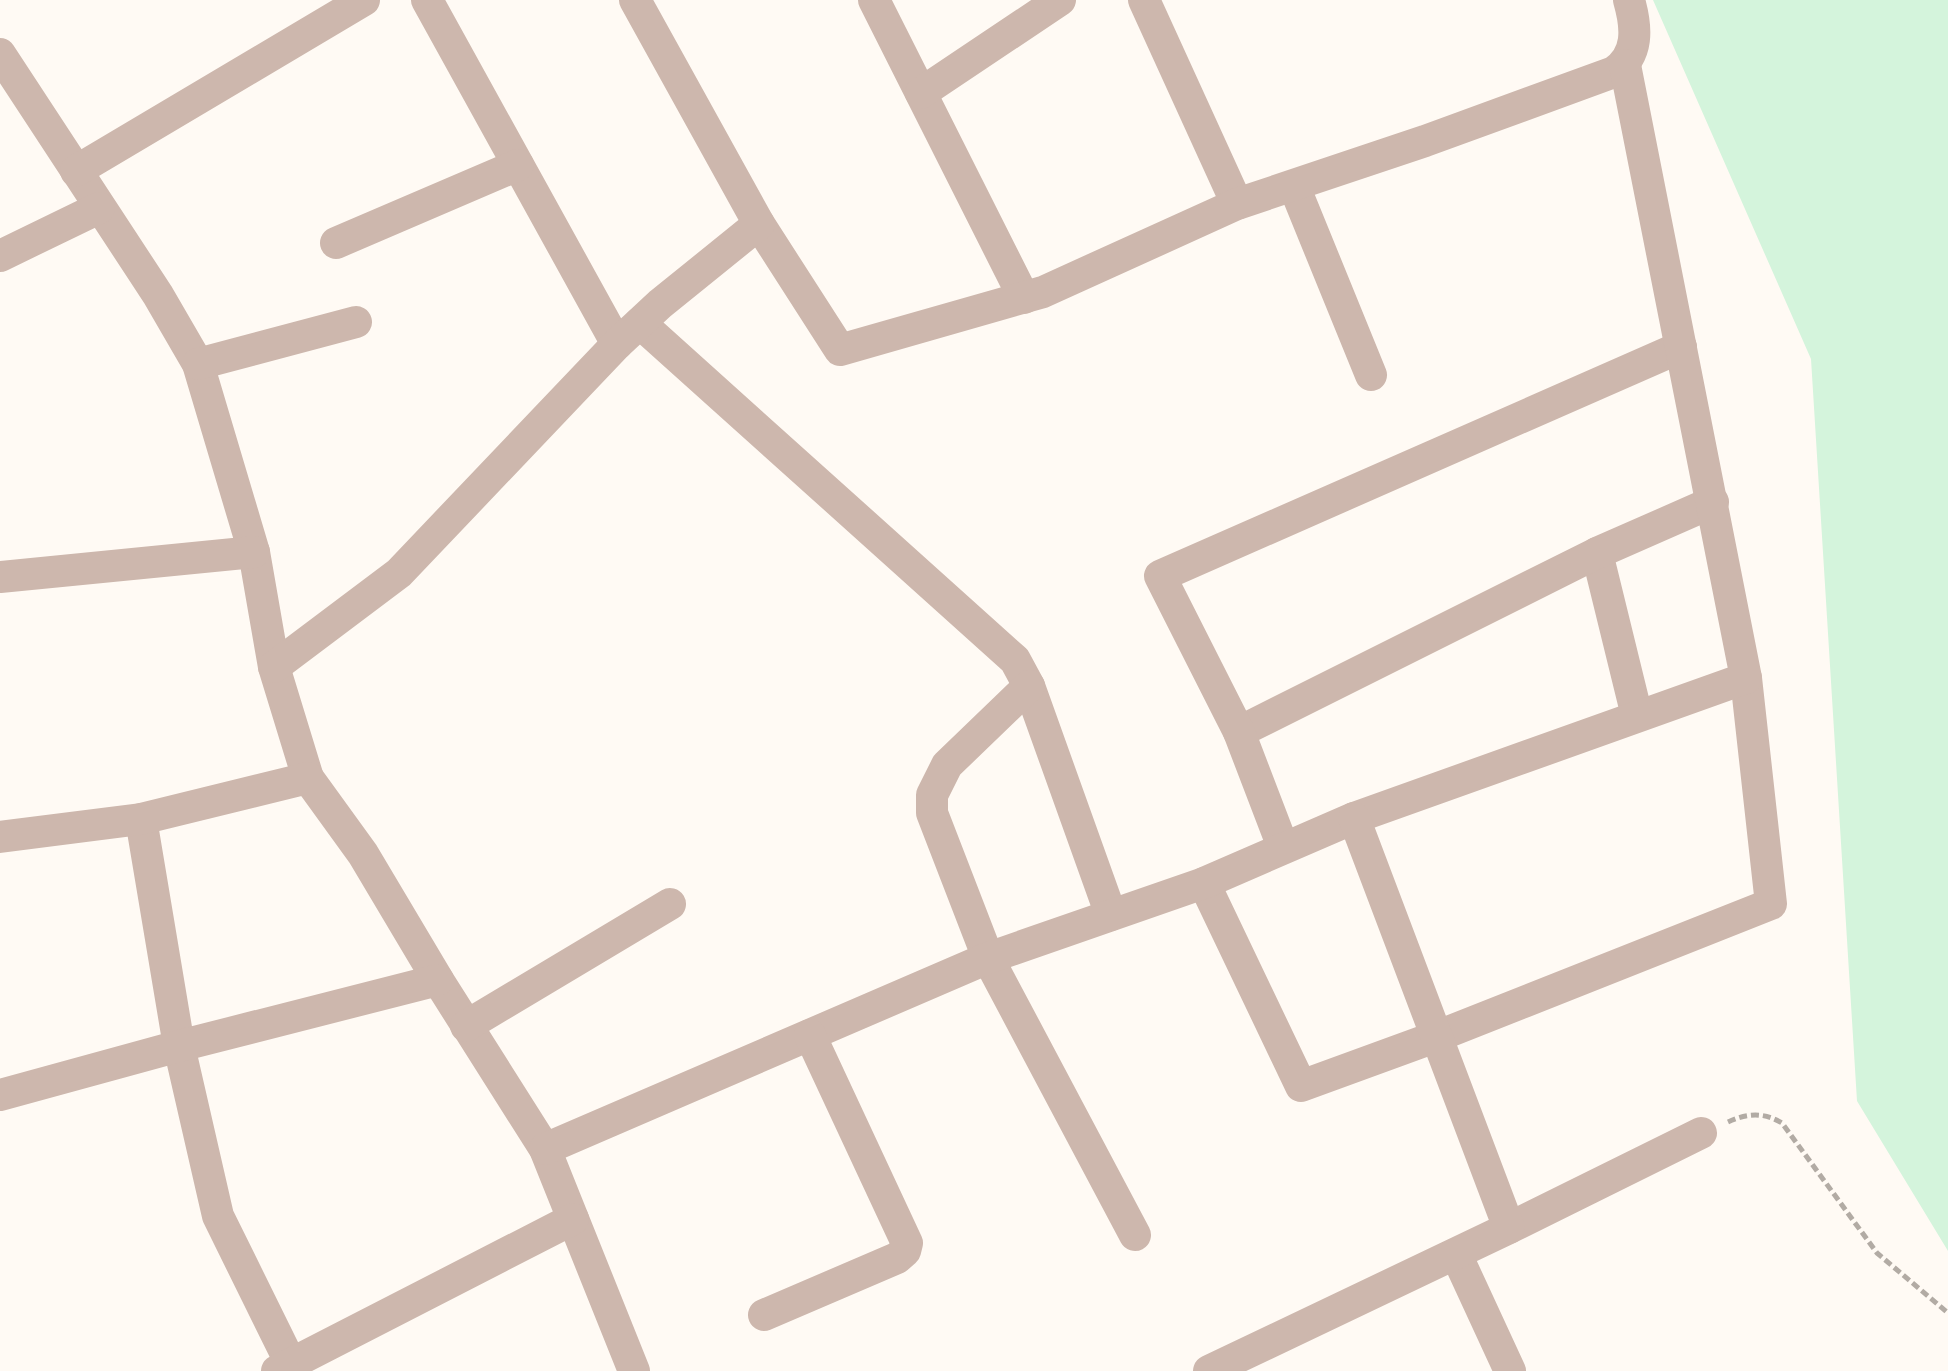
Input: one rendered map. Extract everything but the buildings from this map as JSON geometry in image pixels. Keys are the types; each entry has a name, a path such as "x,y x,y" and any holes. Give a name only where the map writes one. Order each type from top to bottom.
{"street":[{"path":"76,171 364,0"},
{"path":"427,0 518,165 628,334 1015,660 1029,686 1111,915"},
{"path":"635,0 759,224 840,350 1043,292 1237,204 1614,72 1625,65 1633,50 1635,32 1629,0"},
{"path":"874,0 1024,298"},
{"path":"921,93 1060,0"},
{"path":"1144,0 1237,204"},
{"path":"0,54 183,334 198,364 254,552 274,667 308,778 363,854 466,1026 545,1149 634,1371"},
{"path":"1204,883 1301,1086 1438,1036 1771,904 1746,678 1625,65"},
{"path":"336,243 518,165"},
{"path":"1294,186 1371,375"},
{"path":"0,256 99,208"},
{"path":"274,667 399,573 628,334 759,224"},
{"path":"198,364 356,322"},
{"path":"1283,847 1239,732 1160,576 1681,347"},
{"path":"1239,732 1597,553 1713,502"},
{"path":"0,577 254,552"},
{"path":"1597,553 1637,716"},
{"path":"545,1149 988,958 1204,883 1354,818 1746,678"},
{"path":"1029,686 947,765 932,795 932,813 988,958 1135,1235"},
{"path":"0,837 141,819 308,778"},
{"path":"1354,818 1509,1228"},
{"path":"141,819 179,1046 218,1216 284,1368 573,1219"},
{"path":"466,1026 670,904"},
{"path":"0,1095 438,980"},
{"path":"764,1315 897,1258 905,1251 907,1243 810,1035"},
{"path":"1209,1371 1701,1133"},
{"path":"1456,1254 1510,1371"}],"path":[{"path":"1701,1133 1738,1117 1757,1114 1770,1116 1782,1123 1877,1253 1948,1313"}],"green space":[{"path":"1653,0 1948,0 1948,1251 1857,1101 1811,359"}]}
